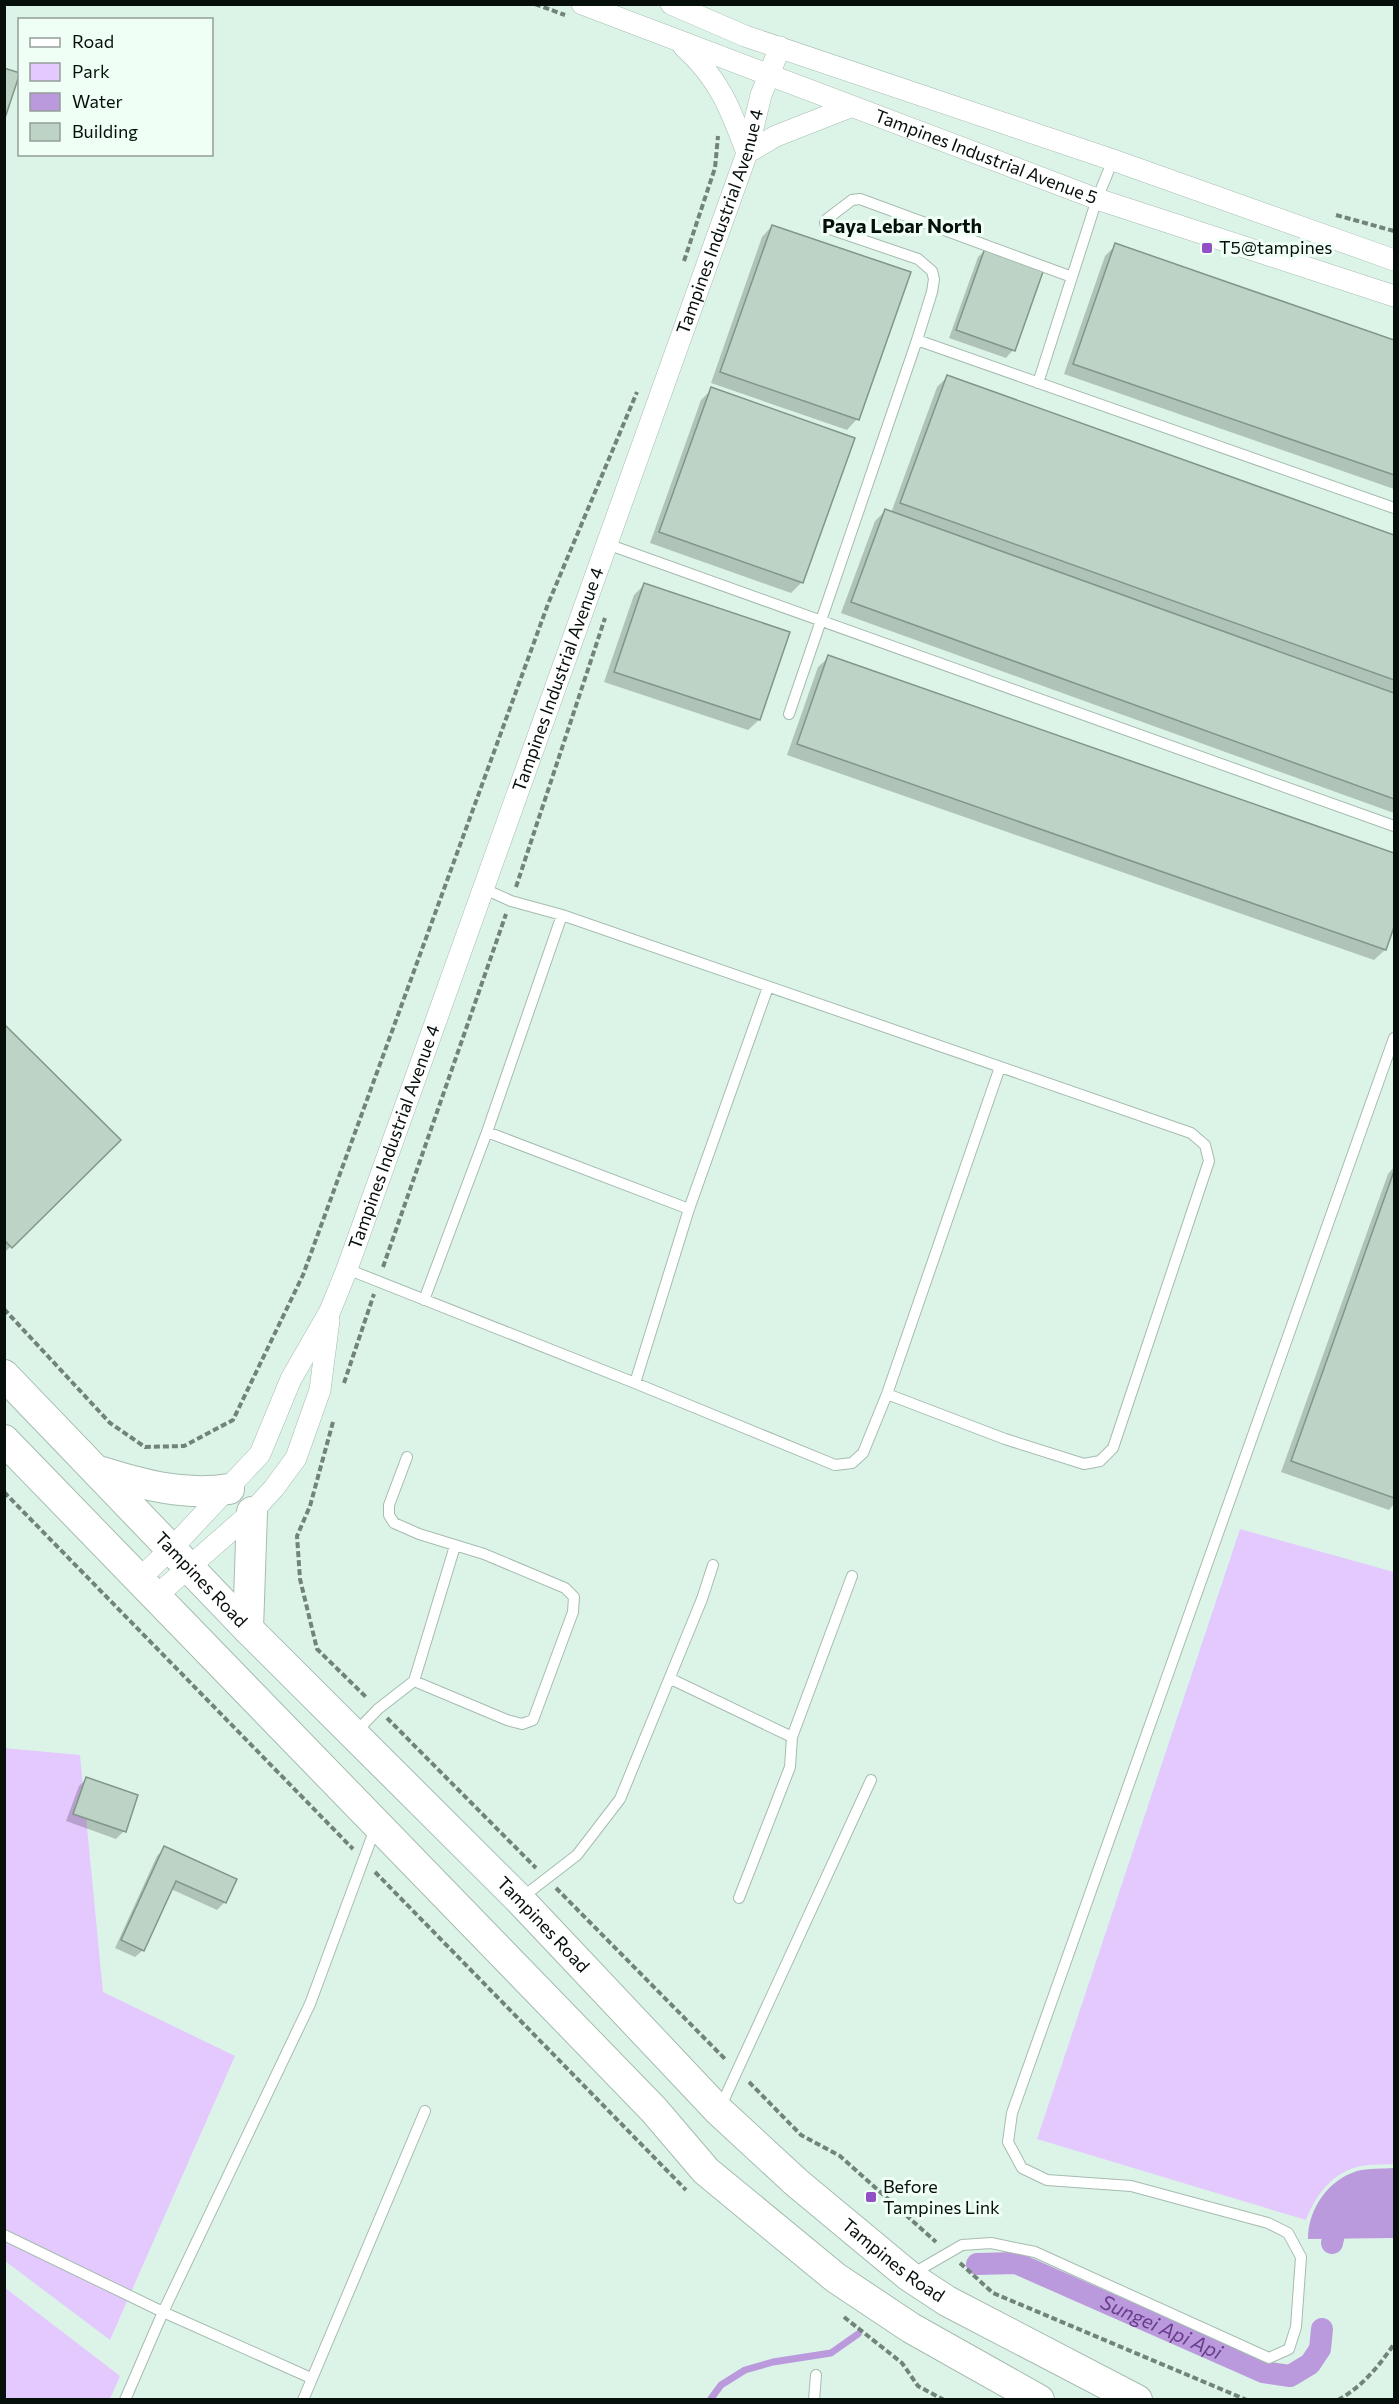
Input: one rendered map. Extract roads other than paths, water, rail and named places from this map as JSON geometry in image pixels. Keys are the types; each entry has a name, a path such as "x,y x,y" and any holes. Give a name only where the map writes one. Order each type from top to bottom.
{"main road":[{"name":"Tampines Road","path":"4,1375 99,1471 248,1629 519,1899 719,2110 797,2183 909,2276 947,2301 1137,2400"},
{"path":"4,1440 654,2110 706,2171 836,2278 869,2302 1039,2400"},
{"path":"99,1471 149,1486 169,1489 208,1492 229,1489"},
{"path":"248,1629 252,1512"}],"street":[{"name":"Tampines Industrial Avenue 5","path":"671,4 745,36 1113,160 1395,260"},
{"name":"Tampines Industrial Avenue 5","path":"575,10 675,39 1097,199 1395,296"},
{"path":"675,39 700,61 719,86 747,153 776,136 850,107"},
{"name":"Tampines Industrial Avenue 4","path":"181,1557 229,1489 260,1454 291,1379 330,1311 347,1269 747,153 767,74 780,47"},
{"name":"Tampines Industrial Avenue 4","path":"147,1588 181,1557 252,1512 274,1488 296,1458 320,1390 330,1311"}],"lane":[{"path":"1038,383 1097,199 1113,160"},
{"path":"789,714 917,340 934,279 932,271 918,259 827,228 825,224 827,219 852,200 860,199 1072,277"},
{"path":"917,340 1395,508"},
{"path":"607,544 1395,826"},
{"path":"482,888 511,901 562,915 1191,1133 1205,1145 1209,1161 1113,1448 1100,1461 1084,1464 1005,1439 887,1394"},
{"path":"424,1300 487,1132 562,915"},
{"path":"635,1383 689,1209 768,987"},
{"path":"909,2276 962,2245 991,2243 1035,2252 1269,2358 1288,2349 1296,2327 1301,2257 1288,2233 1268,2223 1131,2186 1047,2180 1022,2168 1008,2142 1012,2113 1395,1038"},
{"path":"347,1269 835,1465 852,1463 862,1453 887,1394 1000,1067"},
{"path":"487,1132 689,1209"},
{"path":"407,1457 389,1505 389,1515 394,1523 455,1546 484,1554 565,1588 574,1597 573,1612 533,1720 522,1724 507,1720 414,1681"},
{"path":"353,1735 378,1709 414,1681 455,1546"},
{"path":"519,1899 577,1855 620,1799 702,1599 713,1565"},
{"path":"739,1898 790,1767 792,1737 852,1576"},
{"path":"670,1679 792,1737"},
{"path":"719,2110 871,1780"},
{"path":"125,2400 163,2312 310,2004 377,1822"},
{"path":"303,2400 425,2111"},
{"path":"4,2235 163,2312 311,2378"},
{"path":"814,2400 816,2375"}],"water":[{"path":"1394,2168 1394,2238 1308,2239 1316,2207 1337,2181 1357,2171"}],"waterway":[{"name":"Sungei Api Api","path":"1332,2243 1340,2218 1351,2205 1369,2200 1394,2200"},
{"name":"Sungei Api Api","path":"977,2264 1016,2263 1263,2372 1290,2376 1310,2364 1320,2349 1322,2329"},
{"name":"Sungei Api Api","path":"710,2400 721,2385 745,2370 773,2362 831,2353 858,2334"}],"place":[{"name":"T5@tampines","path":"1207,248"},
{"name":"Before Tampines Link","path":"871,2197"}],"district":[{"name":"Paya Lebar North","path":"902,226"}]}
